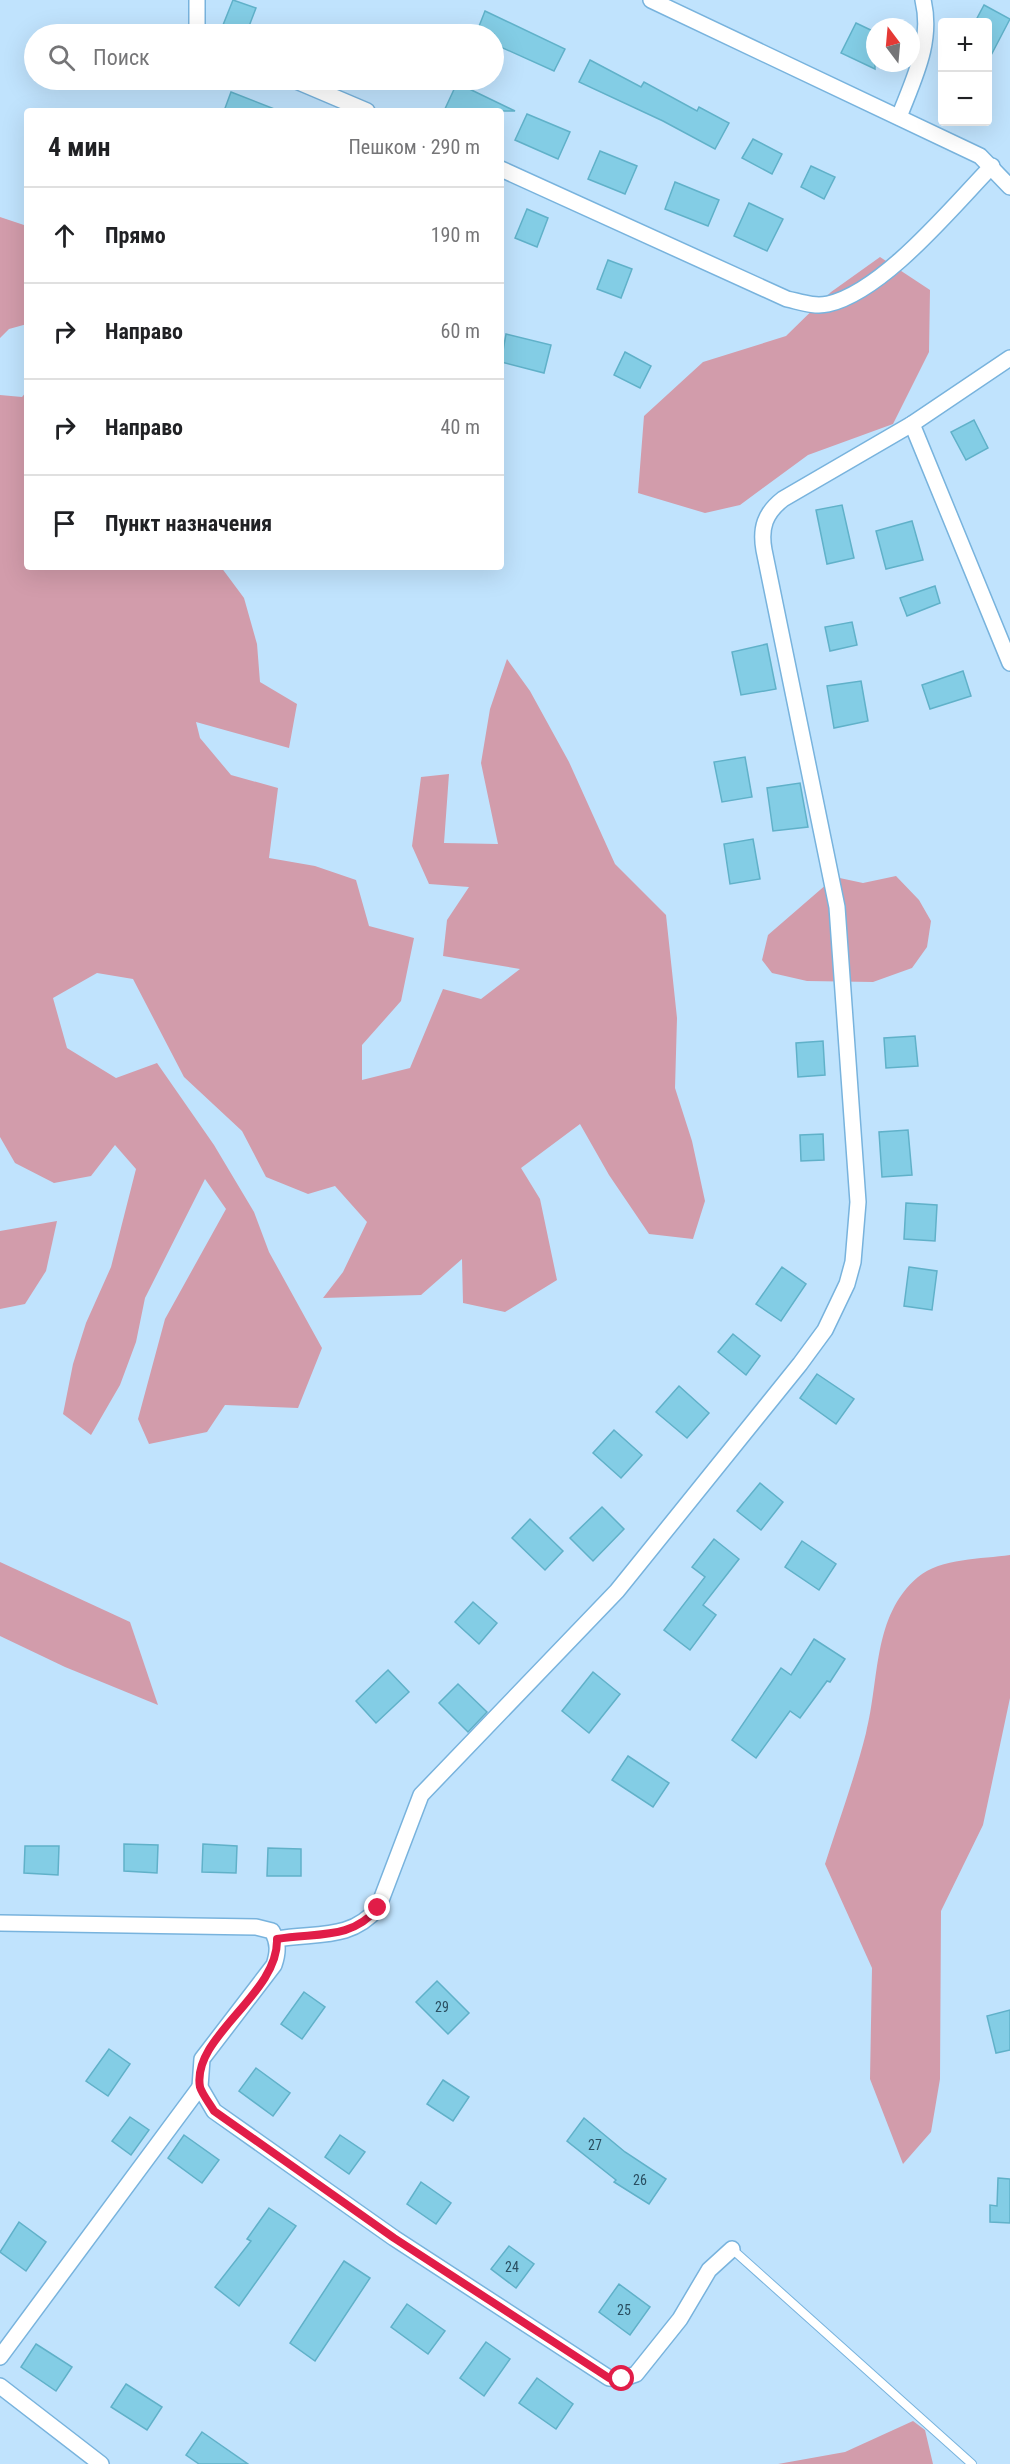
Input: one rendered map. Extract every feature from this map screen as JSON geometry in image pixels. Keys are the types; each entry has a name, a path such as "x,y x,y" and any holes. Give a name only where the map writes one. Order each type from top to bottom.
{"street":[{"path":"196,24 197,0"},
{"path":"651,0 980,156 1010,187"},
{"path":"899,117 926,44 928,24 924,0"},
{"path":"318,90 360,108"},
{"path":"504,170 787,299 810,305 841,300 883,273 912,248 992,166"},
{"path":"277,1939 305,1934 336,1933 351,1930 366,1922 378,1908 421,1795 617,1591 800,1364 825,1330 847,1284 854,1253 858,1202 837,907 764,550 762,528 769,513 783,499 912,424 1010,358"},
{"path":"912,424 1010,663"},
{"path":"0,1923 256,1927 272,1931 277,1939 274,1965 202,2059 200,2087 0,2357"},
{"path":"200,2087 214,2111 232,2125 394,2238 609,2378 622,2379 636,2374 680,2319 709,2270 732,2249"},
{"path":"0,2386 101,2464"}],"lane":[{"path":"732,2249 972,2464"}],"shaded area":[{"path":"0,217 24,225 24,325 9,329 0,338"},
{"path":"880,257 930,290 929,352 893,424 808,455 740,505 705,513 638,493 644,416 703,362 786,336 831,292"},
{"path":"0,395 22,397 24,395 24,570 223,570 244,598 257,644 260,682 297,704 289,748 196,722 200,738 231,775 278,788 269,858 315,866 356,880 369,926 414,938 401,1001 362,1045 362,1080 410,1068 443,989 481,999 520,969 443,956 447,920 469,887 429,884 412,846 421,777 449,774 444,843 498,844 481,763 490,709 507,659 530,691 569,762 615,864 666,915 677,1018 675,1088 692,1141 705,1201 693,1239 649,1234 609,1175 580,1124 521,1168 540,1199 557,1280 505,1312 463,1303 462,1259 421,1295 323,1298 343,1272 367,1222 335,1186 308,1194 266,1177 242,1131 184,1077 133,979 97,973 53,998 67,1048 116,1078 157,1063 214,1145 254,1212 269,1252 322,1348 298,1408 225,1405 207,1432 149,1444 138,1419 165,1319 226,1209 205,1179 145,1298 136,1342 120,1385 91,1435 63,1414 73,1364 86,1323 111,1267 136,1169 115,1145 91,1176 54,1183 15,1163 0,1137"},
{"path":"896,876 919,900 931,921 927,947 912,968 873,982 807,981 772,973 762,960 768,935 835,877 863,883"},
{"path":"57,1221 46,1271 25,1304 0,1309 0,1231"},
{"path":"1010,1555 1010,1698 983,1825 941,1911 940,2079 931,2132 903,2164 870,2079 872,1968 825,1864 862,1749 880,1650 892,1610 903,1593 927,1571 962,1560"},
{"path":"0,1562 130,1622 158,1705 65,1667 0,1636"},
{"path":"913,2421 925,2430 933,2464 778,2464 845,2452"}],"building":[{"path":"233,0 256,8 250,24 223,24"},
{"path":"984,5 1010,19 992,53 992,18 977,18"},
{"path":"485,11 565,49 554,71 504,48 504,24 480,24"},
{"path":"856,23 866,28 866,65 841,53"},
{"path":"590,60 641,87 644,82 697,111 699,107 729,123 715,149 663,121 579,82"},
{"path":"454,90 472,90 515,111 504,111 504,108 445,108"},
{"path":"231,92 272,108 225,108"},
{"path":"527,114 570,132 558,159 515,140"},
{"path":"753,139 782,154 772,174 742,158"},
{"path":"600,151 637,166 625,194 588,179"},
{"path":"811,166 835,177 824,199 801,187"},
{"path":"675,182 719,200 708,226 665,209"},
{"path":"749,203 783,219 767,251 734,236"},
{"path":"527,209 548,218 537,247 515,238"},
{"path":"608,260 632,269 621,298 597,289"},
{"path":"506,334 551,345 544,373 504,363"},
{"path":"625,352 651,366 640,388 614,375"},
{"path":"974,420 988,448 966,460 951,432"},
{"path":"842,505 854,558 827,564 816,510"},
{"path":"912,521 923,560 886,569 876,531"},
{"path":"935,586 940,603 907,616 900,598"},
{"path":"852,622 857,645 830,651 825,627"},
{"path":"767,644 776,689 741,695 732,652"},
{"path":"963,671 971,696 930,709 922,685"},
{"path":"861,681 868,721 834,728 827,686"},
{"path":"745,757 752,797 722,802 714,762"},
{"path":"800,783 808,827 773,831 767,788"},
{"path":"753,839 760,879 730,884 724,844"},
{"path":"915,1036 918,1066 886,1068 884,1038"},
{"path":"823,1041 825,1075 798,1077 796,1043"},
{"path":"908,1130 912,1175 882,1177 879,1132"},
{"path":"823,1134 824,1160 801,1161 800,1135"},
{"path":"906,1203 937,1205 935,1241 904,1239"},
{"path":"782,1267 806,1284 781,1321 756,1304"},
{"path":"909,1267 937,1271 932,1310 904,1306"},
{"path":"733,1334 760,1356 746,1375 718,1352"},
{"path":"817,1374 854,1399 836,1424 800,1398"},
{"path":"679,1386 709,1413 687,1438 656,1412"},
{"path":"614,1430 642,1455 621,1478 593,1453"},
{"path":"760,1483 783,1502 761,1530 737,1511"},
{"path":"602,1507 624,1529 593,1561 570,1538"},
{"path":"530,1519 563,1551 545,1570 512,1538"},
{"path":"714,1539 739,1559 703,1605 716,1615 690,1650 664,1630 705,1577 692,1567"},
{"path":"802,1541 836,1564 819,1590 785,1567"},
{"path":"473,1602 497,1623 479,1644 455,1622"},
{"path":"814,1639 845,1659 830,1682 827,1681 800,1718 790,1711 756,1758 732,1740 781,1668 791,1675"},
{"path":"388,1670 409,1692 376,1723 356,1701"},
{"path":"593,1672 620,1694 589,1733 562,1711"},
{"path":"458,1684 487,1712 468,1732 439,1703"},
{"path":"628,1756 669,1783 653,1807 612,1780"},
{"path":"124,1844 158,1845 157,1873 124,1871"},
{"path":"203,1844 237,1846 236,1873 202,1872"},
{"path":"25,1846 59,1846 58,1875 24,1873"},
{"path":"268,1848 301,1849 301,1876 267,1876"},
{"path":"437,1981 469,2013 448,2034 416,2002"},
{"path":"304,1992 325,2007 302,2039 281,2024"},
{"path":"1010,2010 1010,2050 996,2053 987,2016"},
{"path":"109,2049 130,2064 108,2096 86,2081"},
{"path":"256,2068 290,2093 273,2116 239,2091"},
{"path":"443,2080 469,2097 453,2121 427,2104"},
{"path":"130,2117 149,2130 131,2155 112,2141"},
{"path":"584,2118 625,2152 666,2179 649,2204 614,2182 616,2180 567,2141"},
{"path":"184,2135 219,2160 202,2183 168,2158"},
{"path":"340,2135 365,2152 349,2174 325,2157"},
{"path":"998,2178 1010,2179 1010,2223 990,2222 990,2205 997,2206"},
{"path":"421,2182 451,2203 436,2224 407,2204"},
{"path":"269,2208 296,2226 239,2306 215,2287 251,2241 247,2239"},
{"path":"19,2222 46,2242 26,2271 0,2252"},
{"path":"509,2246 534,2264 516,2288 491,2269"},
{"path":"344,2261 370,2278 315,2361 290,2343"},
{"path":"619,2284 650,2307 630,2335 599,2312"},
{"path":"407,2304 445,2331 428,2354 391,2327"},
{"path":"486,2342 510,2359 484,2396 460,2378"},
{"path":"36,2344 72,2367 56,2391 21,2367"},
{"path":"537,2378 573,2404 556,2429 519,2403"},
{"path":"126,2384 162,2407 147,2430 111,2407"},
{"path":"202,2432 248,2464 199,2464 186,2455"}],"route":[{"path":"378,1908 366,1922 351,1930 277,1939 278,1953 274,1965 202,2059 200,2087 214,2111 394,2238 609,2378 622,2379"}]}
